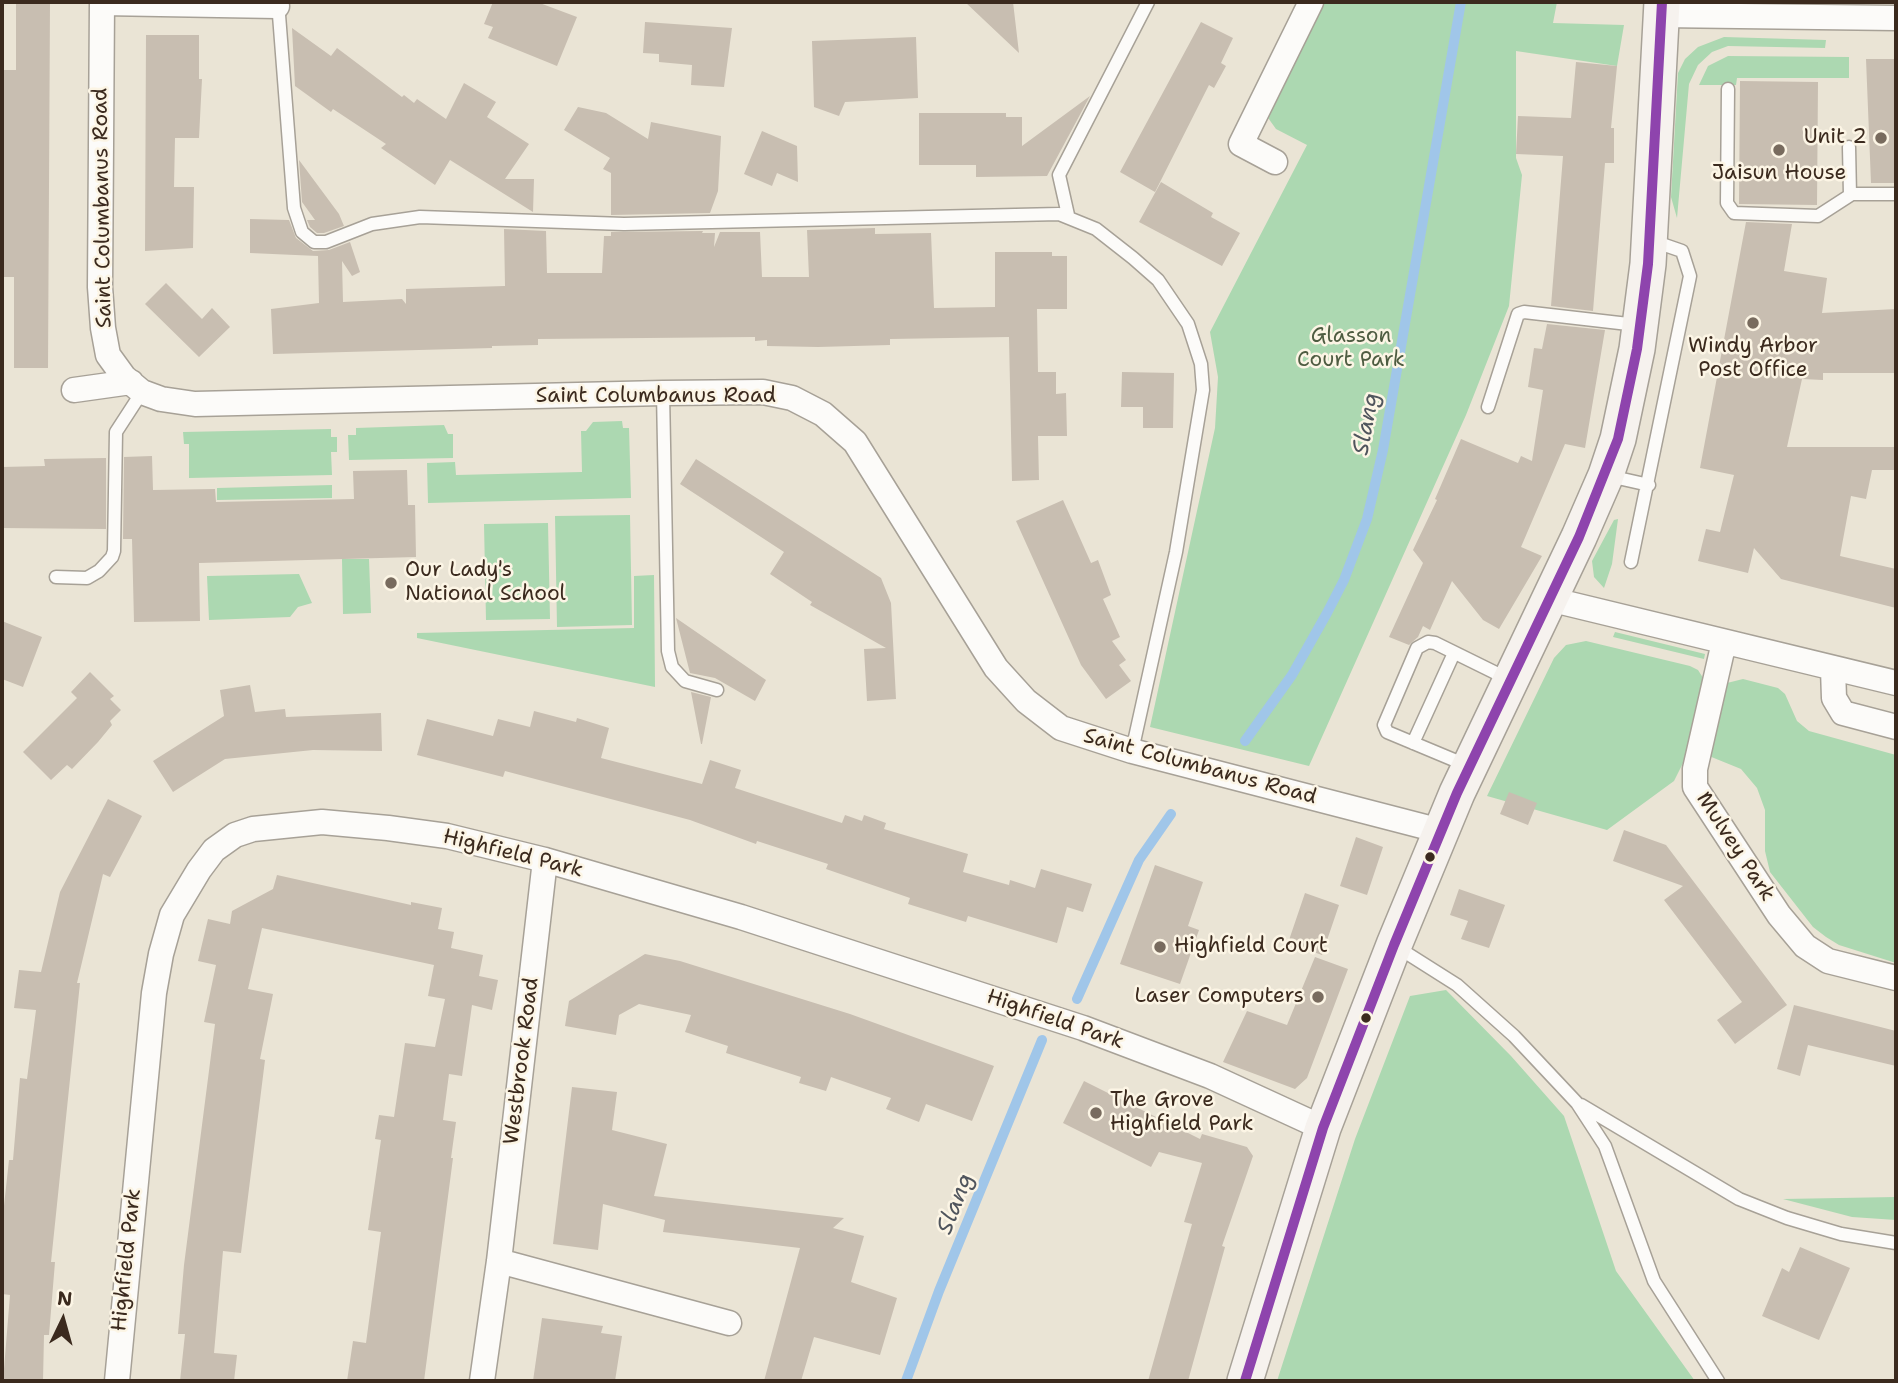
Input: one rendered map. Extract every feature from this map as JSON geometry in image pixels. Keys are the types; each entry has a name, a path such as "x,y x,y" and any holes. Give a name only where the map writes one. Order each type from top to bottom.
{"main road":[{"path":"1245,1381 1323,1128 1394,945 1470,766 1606,475 1623,418 1640,326 1650,239 1662,8"}],"street":[{"path":"102,2 278,4"},
{"name":"Saint Columbanus Road","path":"102,2 100,303 108,355 137,387 161,399 195,404 663,393 778,394 808,405 838,425 855,442 996,668 1026,702 1061,729 1132,751 1441,831"},
{"path":"1275,162 1241,144 1311,2"},
{"path":"1662,8 1860,10 1896,18"},
{"path":"74,390 137,387"},
{"path":"1549,599 1896,683"},
{"name":"Mulvey Park","path":"1724,642 1695,769 1695,787 1779,915 1805,946 1828,961 1896,978"},
{"path":"1833,669 1834,698 1843,713 1896,727"},
{"name":"Highfield Park","path":"117,1381 159,967 172,915 214,850 235,835 253,829 322,822 447,836 545,860 741,917 1083,1028 1210,1076 1323,1128"},
{"name":"Westbrook Road","path":"482,1381 499,1261 545,860"},
{"path":"499,1261 729,1322"}],"lane":[{"path":"1068,215 1059,175 1148,2"},
{"path":"278,4 294,208 302,232 314,242 326,242 372,224 420,217 624,224 1068,215 1096,229 1158,279 1188,324 1201,364 1203,390 1176,552 1132,751"},
{"path":"1728,89 1727,203 1734,213 1818,216 1850,195 1896,194"},
{"path":"1849,147 1850,195"},
{"path":"1631,562 1690,276 1682,251 1650,239"},
{"path":"1488,407 1518,314 1524,312 1640,326"},
{"path":"56,577 87,578 99,571 114,551 116,432 137,387"},
{"path":"663,393 670,659 677,674 685,681 717,690"},
{"path":"1606,475 1649,485"},
{"path":"1470,766 1387,732 1384,726 1401,683 1421,644 1435,643 1510,680"},
{"path":"1413,743 1454,653"},
{"path":"1394,945 1457,985 1514,1036 1577,1103 1605,1146 1654,1280 1718,1381"},
{"path":"1577,1103 1739,1199 1787,1218 1841,1234 1896,1243"}],"green space":[{"name":"Glasson Court Park","path":"1322,2 1557,2 1553,23 1624,25 1617,66 1516,51 1516,158 1522,175 1509,306 1466,415 1309,766 1150,727 1215,428 1218,377 1210,332 1307,145 1276,129 1266,115"},
{"path":"1724,37 1826,40 1825,48 1728,46 1712,52 1698,65 1689,84 1677,218 1671,197 1678,73 1685,59 1698,47"},
{"path":"1728,56 1849,57 1849,78 1737,78 1736,85 1699,85 1708,66"},
{"path":"622,421 623,428 629,428 631,498 428,503 427,463 455,462 456,475 582,472 581,431 586,431 593,422"},
{"path":"444,425 448,434 453,434 453,458 349,460 348,435 356,435 356,428"},
{"path":"331,429 331,437 337,437 337,452 331,452 332,475 189,478 189,444 184,444 183,432"},
{"path":"332,485 332,498 217,500 217,488"},
{"path":"630,515 632,625 557,627 555,516"},
{"path":"1618,519 1612,564 1604,588 1594,577 1592,561 1614,520"},
{"path":"548,523 550,619 486,620 484,524"},
{"path":"342,559 369,559 371,613 343,614"},
{"path":"299,574 312,603 298,607 290,617 209,620 207,576"},
{"path":"654,575 655,687 417,638 417,633 634,628 634,576"},
{"path":"1615,632 1705,654 1704,659 1613,637"},
{"path":"1586,641 1690,666 1698,670 1705,681 1689,751 1674,781 1607,830 1487,796 1554,658 1566,645"},
{"path":"1743,679 1778,688 1785,694 1797,721 1809,731 1896,755 1896,963 1839,945 1826,937 1813,927 1770,872 1765,851 1765,810 1757,788 1741,769 1709,756 1727,683"},
{"path":"1446,990 1511,1056 1564,1116 1616,1271 1695,1381 1277,1381 1355,1139 1410,996"},
{"path":"1896,1197 1896,1220 1852,1217 1783,1199"}],"building":[{"path":"16,2 50,2 48,368 14,368 14,277 2,277 2,70 16,70"},
{"path":"493,2 537,2 577,17 557,66 488,38 493,27 484,24"},
{"path":"965,2 1013,2 1019,53"},
{"path":"645,22 732,28 724,87 691,85 692,65 659,62 659,54 643,53"},
{"path":"1201,22 1233,38 1221,63 1226,66 1214,88 1209,85 1155,192 1120,172"},
{"path":"292,28 331,56 337,48 402,97 404,95 414,103 417,99 446,119 464,83 496,102 487,117 529,144 505,179 534,179 533,212 450,160 435,185 381,148 386,144 333,109 331,112 295,86"},
{"path":"146,35 199,35 199,79 202,79 199,138 175,138 174,187 194,187 193,248 145,251"},
{"path":"916,37 918,98 845,102 839,116 814,107 812,41"},
{"name":"Unit 2","path":"1866,59 1896,59 1896,183 1871,183"},
{"path":"1576,62 1617,66 1611,128 1614,128 1614,163 1605,163 1593,311 1551,306 1563,156 1516,154 1518,116 1571,118"},
{"name":"Jaisun House","path":"1740,81 1818,82 1817,205 1739,204"},
{"path":"1090,96 1047,176 976,177 976,165 919,165 919,113 1006,113 1006,117 1022,117 1022,146"},
{"path":"578,107 606,113 648,139 651,122 721,136 718,191 710,213 611,215 611,173 603,169 610,158 564,130"},
{"path":"762,131 797,146 798,182 777,173 772,186 744,174"},
{"path":"299,160 339,214 344,226 324,233 317,233 310,227 307,220 315,220 302,202"},
{"path":"1161,182 1213,213 1211,217 1240,233 1222,266 1139,222"},
{"path":"250,219 289,220 296,238 313,251 329,250 350,242 360,272 352,276 342,261 343,302 402,299 406,304 406,289 505,286 504,229 546,231 547,273 602,273 604,236 611,236 611,232 703,231 702,233 715,233 714,247 720,232 760,232 762,277 809,277 807,230 875,228 875,234 931,233 934,308 995,307 995,252 1052,252 1052,256 1067,256 1067,309 1037,309 1038,372 1056,372 1056,394 1066,393 1067,436 1038,436 1039,480 1012,481 1009,337 890,339 890,345 818,347 767,346 767,340 755,341 755,337 538,339 538,345 492,348 273,354 271,309 319,303 318,256 250,253"},
{"path":"1746,222 1792,224 1784,271 1827,278 1822,313 1896,309 1896,373 1823,373 1823,380 1802,379 1787,447 1896,447 1896,470 1872,470 1866,499 1851,496 1840,556 1896,569 1896,608 1781,579 1754,548 1748,573 1698,561 1706,529 1720,532 1734,475 1700,468"},
{"path":"166,283 202,319 212,308 230,327 199,357 145,304"},
{"path":"1547,324 1605,330 1585,448 1565,444 1521,547 1542,556 1499,629 1483,620 1452,581 1430,630 1423,626 1418,637 1409,645 1389,637 1423,563 1413,550 1437,500 1435,499 1461,439 1518,463 1521,456 1532,461 1543,390 1528,387 1534,348 1542,349"},
{"path":"1122,372 1174,373 1173,428 1143,428 1143,407 1121,407"},
{"path":"152,456 153,490 215,489 216,502 354,499 353,471 407,470 408,505 415,505 416,557 199,563 200,621 134,622 132,539 123,539 124,457"},
{"path":"106,458 106,529 2,528 2,467 45,466 44,459"},
{"path":"696,459 881,578 891,603 896,699 867,701 864,649 886,648 810,605 812,602 770,574 784,552 680,484"},
{"path":"1063,500 1091,563 1098,560 1111,595 1103,599 1120,637 1112,641 1126,660 1119,665 1131,681 1106,699 1081,665 1016,521"},
{"path":"676,618 766,680 755,701 715,678 690,673"},
{"path":"2,621 42,637 23,687 2,679"},
{"path":"90,672 114,696 110,699 121,710 110,721 112,725 98,742 72,769 67,765 51,780 23,752 77,698 71,692"},
{"path":"250,685 255,712 285,709 286,717 381,713 382,751 313,750 225,759 173,792 153,761 224,716 220,690"},
{"path":"691,692 711,697 702,744 701,744"},
{"path":"534,711 576,722 577,718 609,728 601,758 702,784 710,760 741,770 735,788 842,823 845,815 862,821 864,815 886,823 884,829 968,854 963,872 1009,885 1010,880 1035,888 1041,869 1092,884 1083,912 1067,907 1057,943 968,916 966,922 908,904 910,898 826,869 828,864 757,841 756,844 690,820 505,771 503,777 417,755 427,719 493,736 498,719 530,727"},
{"path":"1509,792 1537,803 1528,825 1500,814"},
{"path":"108,799 142,816 110,877 103,874 77,983 80,983 51,1262 55,1262 49,1335 44,1335 43,1381 3,1381 10,1295 2,1294 2,1224 9,1160 13,1160 20,1078 27,1079 36,1010 14,1008 19,970 41,972 60,892"},
{"path":"1624,830 1666,845 1787,1005 1735,1044 1717,1020 1742,1002 1664,900 1683,886 1613,861"},
{"path":"1356,837 1383,847 1367,895 1340,886"},
{"name":"Highfield Court","path":"1155,865 1203,882 1188,926 1199,930 1180,984 1120,964"},
{"path":"277,875 411,905 411,902 442,908 438,929 454,932 451,948 483,955 479,976 498,980 492,1010 472,1005 462,1076 449,1074 443,1120 456,1122 424,1381 347,1381 353,1341 366,1343 381,1232 368,1230 381,1140 375,1139 379,1115 394,1117 405,1043 435,1047 445,999 428,996 434,965 262,928 248,989 273,994 260,1059 265,1060 241,1253 223,1251 214,1353 237,1355 234,1381 180,1381 185,1334 178,1334 184,1265 215,1024 204,1022 216,965 198,961 208,919 230,924 232,911 273,889"},
{"path":"1459,889 1505,905 1489,948 1461,939 1468,921 1450,915"},
{"path":"1305,893 1339,905 1322,955 1288,943"},
{"path":"645,954 680,961 850,1014 994,1066 972,1121 926,1104 919,1122 886,1109 891,1098 831,1077 826,1091 799,1083 801,1077 726,1053 728,1046 685,1032 691,1015 639,1004 619,1015 616,1035 565,1026 569,1001"},
{"path":"1315,957 1348,969 1307,1078 1295,1089 1223,1062 1247,1011 1287,1025"},
{"path":"1794,1005 1896,1031 1896,1066 1808,1045 1800,1076 1777,1069"},
{"path":"1084,1081 1200,1139 1202,1134 1247,1147 1253,1156 1222,1246 1225,1247 1188,1381 1148,1381 1192,1224 1184,1222 1202,1163 1159,1152 1151,1167 1063,1123"},
{"path":"572,1087 617,1092 612,1130 667,1144 654,1196 844,1218 833,1228 864,1236 851,1282 897,1298 880,1355 814,1337 801,1381 764,1381 800,1248 663,1232 665,1220 603,1204 598,1250 553,1244"},
{"path":"1800,1247 1850,1268 1819,1340 1762,1316 1782,1268 1789,1272"},
{"path":"542,1318 603,1326 601,1333 622,1336 615,1381 533,1381"}],"waterway":[{"name":"Slang","path":"1245,741 1292,675 1327,613 1344,580 1367,519 1383,450 1461,2"},
{"name":"Slang","path":"1077,999 1139,860 1171,814"},
{"name":"Slang","path":"906,1381 939,1291 1042,1040"}],"transit line":[{"path":"1245,1381 1323,1128 1394,945 1457,793 1579,537 1618,439 1637,349 1648,264 1662,2"}],"place":[{"name":"Unit 2","path":"1881,138"},
{"name":"Jaisun House","path":"1779,150"},
{"name":"Windy Arbor Post Office","path":"1753,323"},
{"name":"Our Lady's National School","path":"391,583"},
{"name":"Highfield Court","path":"1160,947"},
{"name":"Laser Computers","path":"1318,997"},
{"name":"The Grove Highfield Park","path":"1096,1113"}]}
